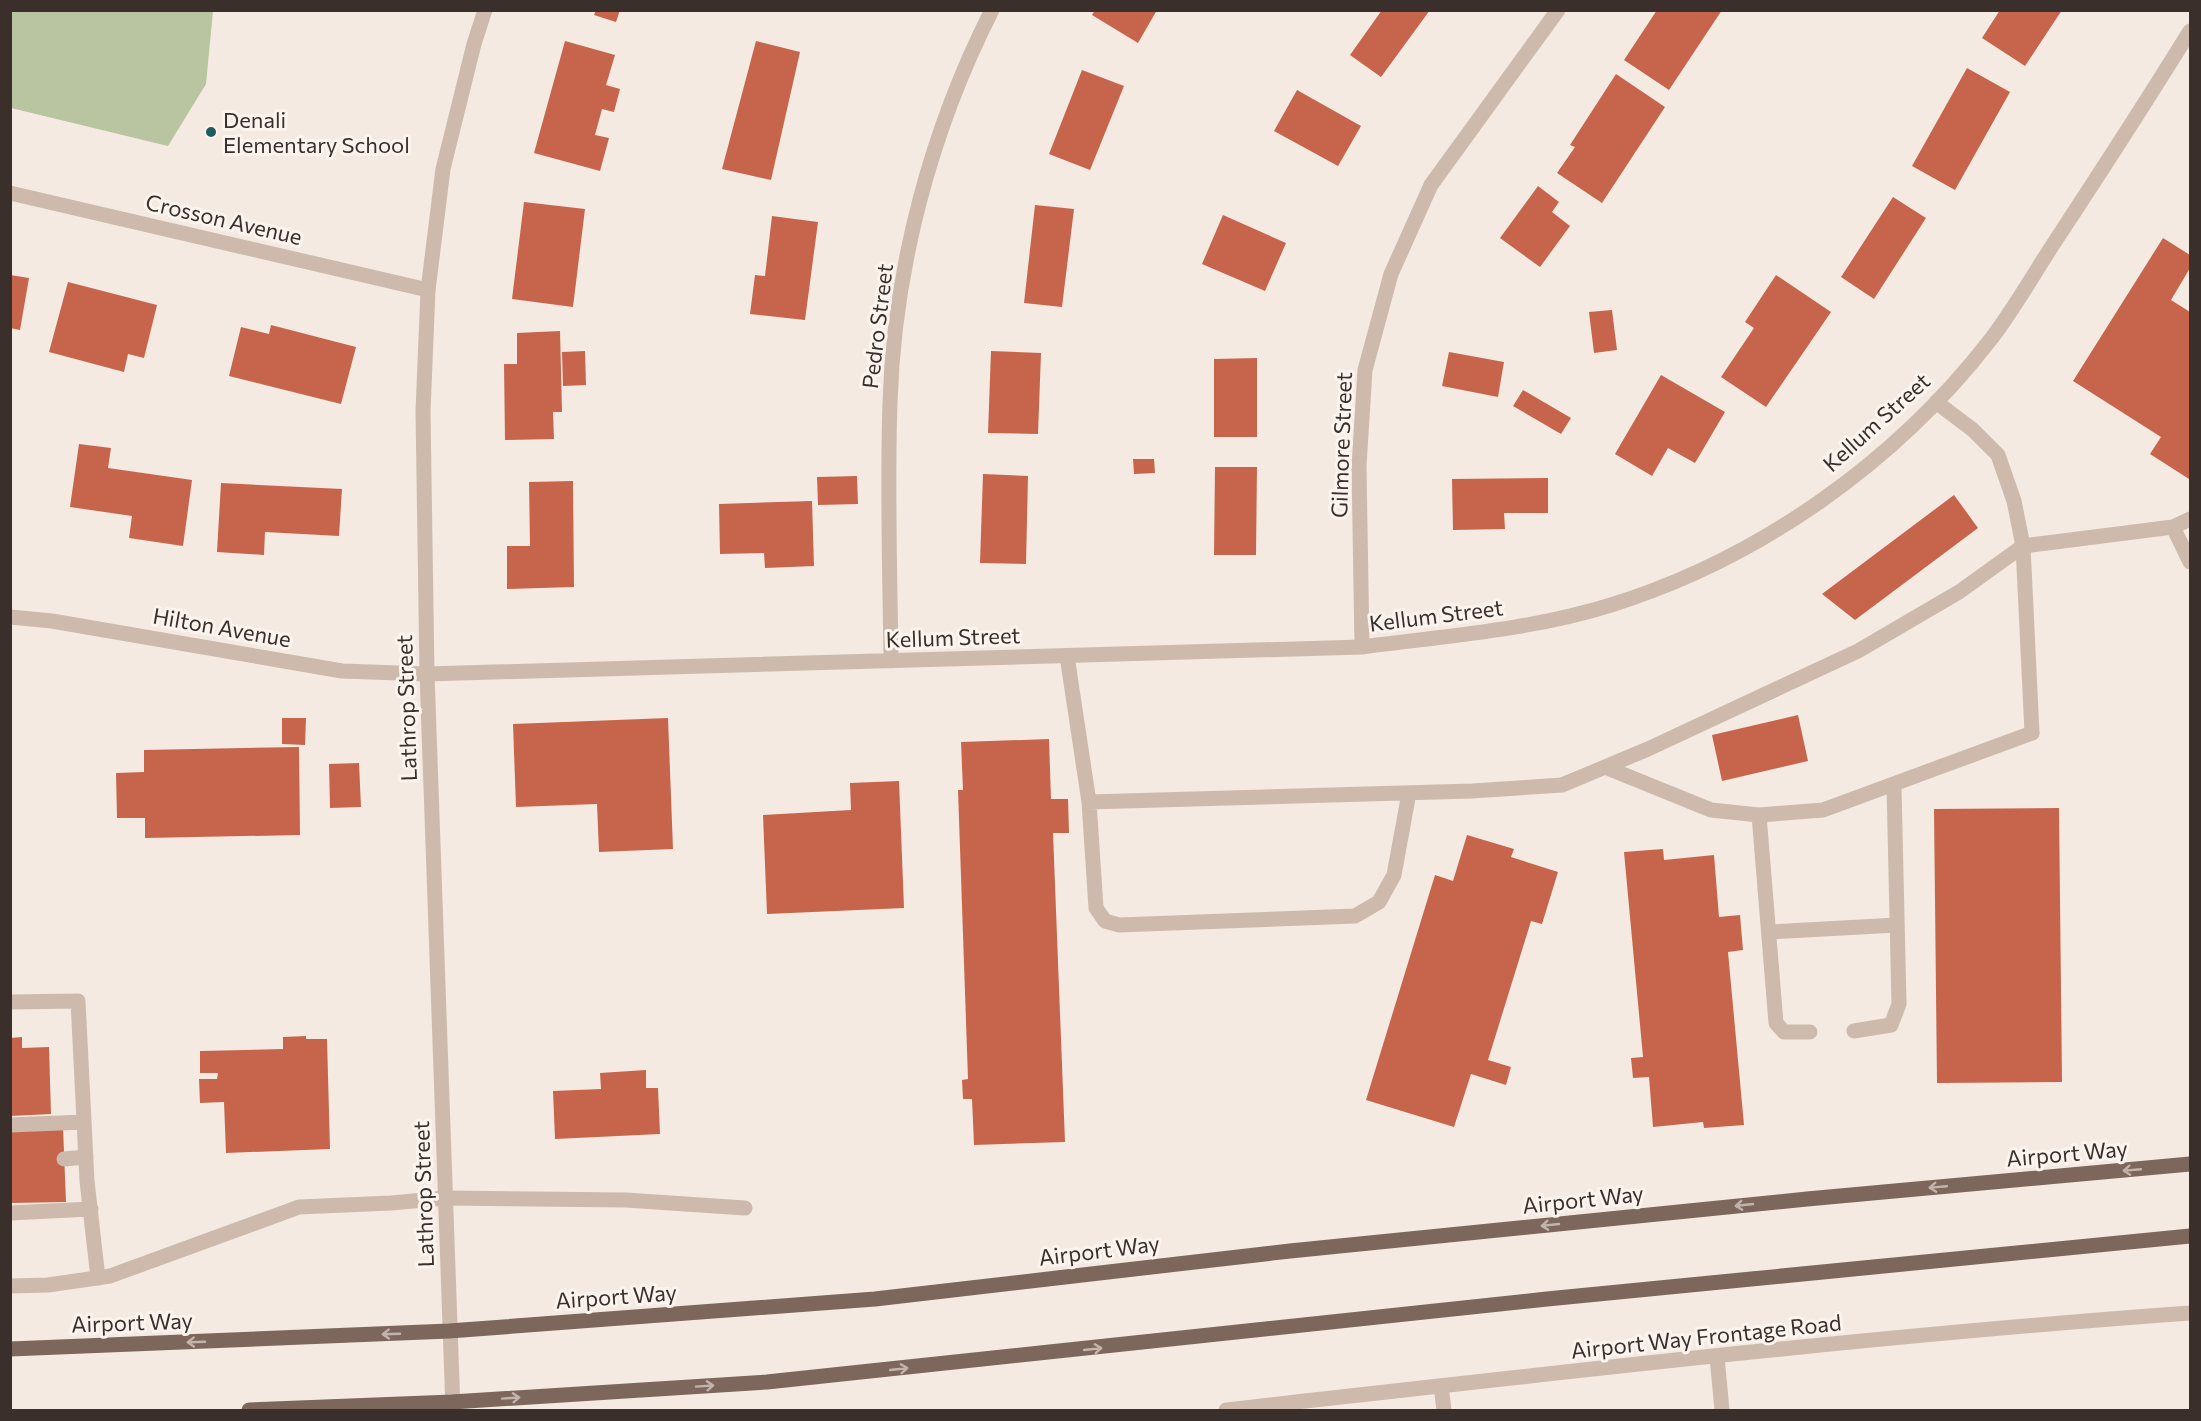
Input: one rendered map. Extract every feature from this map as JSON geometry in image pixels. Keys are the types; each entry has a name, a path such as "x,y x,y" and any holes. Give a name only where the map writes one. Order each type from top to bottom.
{"main road":[{"name":"Airport Way","path":"10,1349 449,1331 875,1299 1302,1250 1807,1199 2190,1164"},
{"path":"249,1410 452,1406 779,1381 1558,1298 2190,1236"}],"street":[{"name":"Lathrop Street","path":"452,1406 427,674 423,411 428,290 443,168 474,44 485,10"},
{"name":"Pedro Street","path":"891,661 890,401 902,282 927,177 956,87 992,10"},
{"name":"Gilmore Street","path":"1362,647 1359,466 1365,370 1391,274 1431,185 1558,10"},
{"name":"Kellum Street","path":"427,674 1362,647 1513,627 1609,606 1692,575 1782,527 1870,464 1936,402 1991,339 2190,31"},
{"name":"Crosson Avenue","path":"10,193 428,290"},
{"path":"1605,767 1712,810 1759,815 1823,810 1894,786 2032,733 2023,546 2014,501 1998,455 1973,430 1936,402"},
{"path":"1089,802 1409,793 1562,785 1858,651 1959,592 2023,546 2173,527 2190,519"},
{"path":"2173,527 2190,562"},
{"name":"Hilton Avenue","path":"10,617 52,621 342,671 427,674"},
{"path":"1067,656 1089,802 1096,908 1105,921 1119,925 1355,916 1379,902 1394,875 1409,793"},
{"path":"1854,1031 1891,1025 1899,1004 1894,786"},
{"path":"1759,815 1776,1023 1784,1032 1810,1032"},
{"path":"1768,932 1897,925"},
{"path":"10,1002 78,1001 86,1157 98,1278"},
{"path":"10,1125 84,1122"},
{"path":"64,1159 86,1157"},
{"path":"10,1286 110,1276 299,1207 446,1198 626,1200 745,1208"},
{"path":"10,1213 91,1209"},
{"name":"Airport Way Frontage Road","path":"1226,1410 1717,1357 2073,1322 2190,1313"},
{"path":"1717,1357 1722,1410"},
{"path":"1441,1386 1443,1410"}],"green space":[{"path":"11,10 213,11 206,84 168,146 11,108"}],"building":[{"path":"596,10 620,10 616,22 594,15"},
{"path":"1095,10 1157,10 1138,43 1092,15"},
{"path":"1382,10 1430,10 1381,77 1350,55"},
{"path":"1657,10 1722,10 1669,90 1624,60"},
{"path":"2000,10 2062,10 2025,66 1982,38"},
{"path":"565,41 615,55 606,85 620,89 614,112 602,109 595,135 609,138 600,171 534,153"},
{"path":"756,41 800,52 771,180 722,169"},
{"path":"1967,68 2010,92 1955,190 1912,166"},
{"path":"1082,70 1124,86 1090,170 1049,154"},
{"path":"1616,74 1665,107 1602,203 1557,173 1575,147 1570,145"},
{"path":"1297,90 1361,126 1338,166 1274,131"},
{"path":"1538,186 1559,202 1552,212 1570,226 1540,267 1500,238"},
{"path":"1893,197 1926,218 1874,299 1841,277"},
{"path":"524,202 585,209 573,307 512,299"},
{"path":"1035,205 1074,209 1062,307 1024,303"},
{"path":"1223,215 1286,243 1265,291 1202,264"},
{"path":"772,216 818,222 805,320 750,314 755,275 765,276"},
{"path":"2163,238 2190,255 2190,268 2171,300 2190,312 2189,479 2150,454 2161,437 2073,381"},
{"path":"10,275 29,278 20,330 10,328"},
{"path":"1776,275 1831,312 1766,407 1721,377 1754,328 1745,322"},
{"path":"68,282 157,305 144,358 128,354 124,372 49,352"},
{"path":"1612,310 1617,350 1594,353 1589,312"},
{"path":"271,325 356,347 341,404 229,376 241,327 269,334"},
{"path":"560,331 562,412 553,412 554,439 505,440 504,364 517,364 517,333"},
{"path":"585,351 586,385 563,386 562,352"},
{"path":"991,351 1041,353 1038,434 988,433"},
{"path":"1449,352 1504,362 1498,397 1442,386"},
{"path":"1257,358 1257,437 1214,437 1214,359"},
{"path":"1661,375 1725,412 1695,463 1668,448 1652,476 1615,454"},
{"path":"1523,390 1571,418 1561,434 1513,406"},
{"path":"79,444 111,448 108,468 192,480 183,546 129,538 132,516 70,507"},
{"path":"1133,459 1154,459 1155,473 1134,474"},
{"path":"1215,467 1257,467 1256,555 1214,555"},
{"path":"983,474 1028,476 1026,564 980,563"},
{"path":"857,476 858,504 818,505 817,477"},
{"path":"1548,478 1548,513 1504,513 1505,529 1453,530 1452,479"},
{"path":"573,481 574,587 507,589 507,546 530,546 529,482"},
{"path":"221,483 342,489 339,536 265,532 264,555 217,552"},
{"path":"1954,495 1978,528 1855,620 1822,594"},
{"path":"812,501 814,566 765,568 764,553 720,554 719,504"},
{"path":"1798,715 1808,761 1722,781 1712,735"},
{"path":"282,718 306,718 305,745 282,744"},
{"path":"668,718 673,849 599,852 597,804 516,807 513,724"},
{"path":"1049,739 1051,799 1068,799 1069,833 1053,833 1065,1142 974,1145 972,1099 963,1099 962,1080 968,1079 958,790 963,790 961,742"},
{"path":"299,747 300,835 145,838 145,818 117,818 116,773 144,772 144,750"},
{"path":"359,763 361,807 330,808 329,764"},
{"path":"899,781 904,908 767,914 763,815 851,810 850,783"},
{"path":"2059,808 2062,1082 1937,1083 1934,809"},
{"path":"1467,835 1514,849 1511,857 1558,872 1542,924 1531,921 1488,1060 1511,1067 1506,1085 1471,1074 1454,1127 1366,1100 1435,875 1453,881"},
{"path":"1663,849 1664,860 1714,855 1719,917 1740,915 1743,950 1728,952 1744,1125 1704,1128 1703,1122 1653,1127 1649,1077 1633,1078 1631,1058 1643,1057 1624,852"},
{"path":"306,1036 306,1039 327,1039 330,1149 226,1153 224,1102 200,1103 199,1079 217,1079 218,1073 200,1073 200,1051 283,1049 283,1037"},
{"path":"22,1037 22,1048 49,1047 51,1114 10,1116 10,1038"},
{"path":"646,1070 646,1088 658,1088 660,1134 555,1139 553,1091 601,1089 600,1073"},
{"path":"63,1127 66,1202 10,1203 10,1129"}],"place":[{"name":"Denali Elementary School","path":"211,132"}]}
